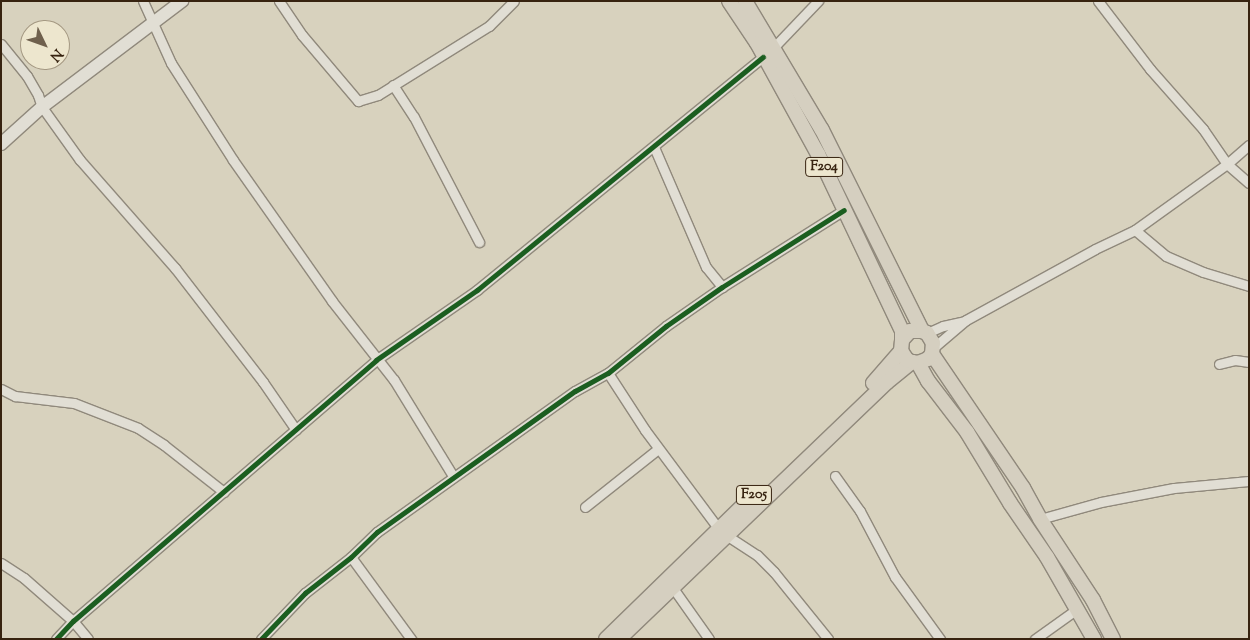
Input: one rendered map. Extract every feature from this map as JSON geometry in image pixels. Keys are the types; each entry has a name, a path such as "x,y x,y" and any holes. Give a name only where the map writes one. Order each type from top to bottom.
{"main road":[{"name":"F204","path":"730,1 818,154 902,331 901,346 903,356 915,363 967,432 1094,639"},
{"name":"F204","path":"746,1 822,130 924,332 933,343 933,351 1023,488 1040,519 1093,600 1113,639"},
{"path":"901,346 910,331 924,332"},
{"name":"F205","path":"619,639 673,588 722,531 848,408 901,346"},
{"path":"915,363 928,359 933,351"},
{"name":"F205","path":"606,639 675,573 886,382 915,363"}],"street":[{"path":"143,1 171,63 233,160 280,229 376,360 394,380 453,476"},
{"path":"1,144 42,107 182,1"},
{"path":"279,1 308,42 358,101 378,95 488,26 514,1"},
{"path":"774,47 818,1"},
{"path":"1098,1 1150,69 1203,129 1227,164 1249,183"},
{"path":"1,44 27,76 38,94 42,107 80,160 175,268 263,382 296,430"},
{"path":"56,639 73,622 376,360 477,290 763,57"},
{"path":"393,85 414,117 479,242"},
{"path":"924,332 966,320 1096,249 1135,230 1227,164 1249,145"},
{"path":"654,147 706,267 722,287"},
{"path":"261,639 305,594 351,556 376,532 576,391 608,373 666,326 722,287 844,210"},
{"path":"1135,230 1166,256 1203,272 1249,286"},
{"path":"933,351 966,320"},
{"path":"1219,364 1235,360 1249,362"},
{"path":"608,373 658,449 722,531 757,556 774,572 828,639"},
{"path":"1,389 15,396 74,403 138,428 164,444 224,492"},
{"path":"586,507 658,449"},
{"path":"835,476 860,511 895,577 940,639"},
{"path":"1040,519 1102,502 1174,488 1249,481"},
{"path":"351,556 411,639"},
{"path":"1,563 24,578 73,622 88,639"},
{"path":"673,588 709,639"},
{"path":"1035,639 1077,609"}],"cycle path":[{"path":"56,639 73,621 376,360 477,290 763,57"},
{"path":"261,639 305,593 351,557 377,532 575,391 608,373 666,326 722,287 844,210"}]}
